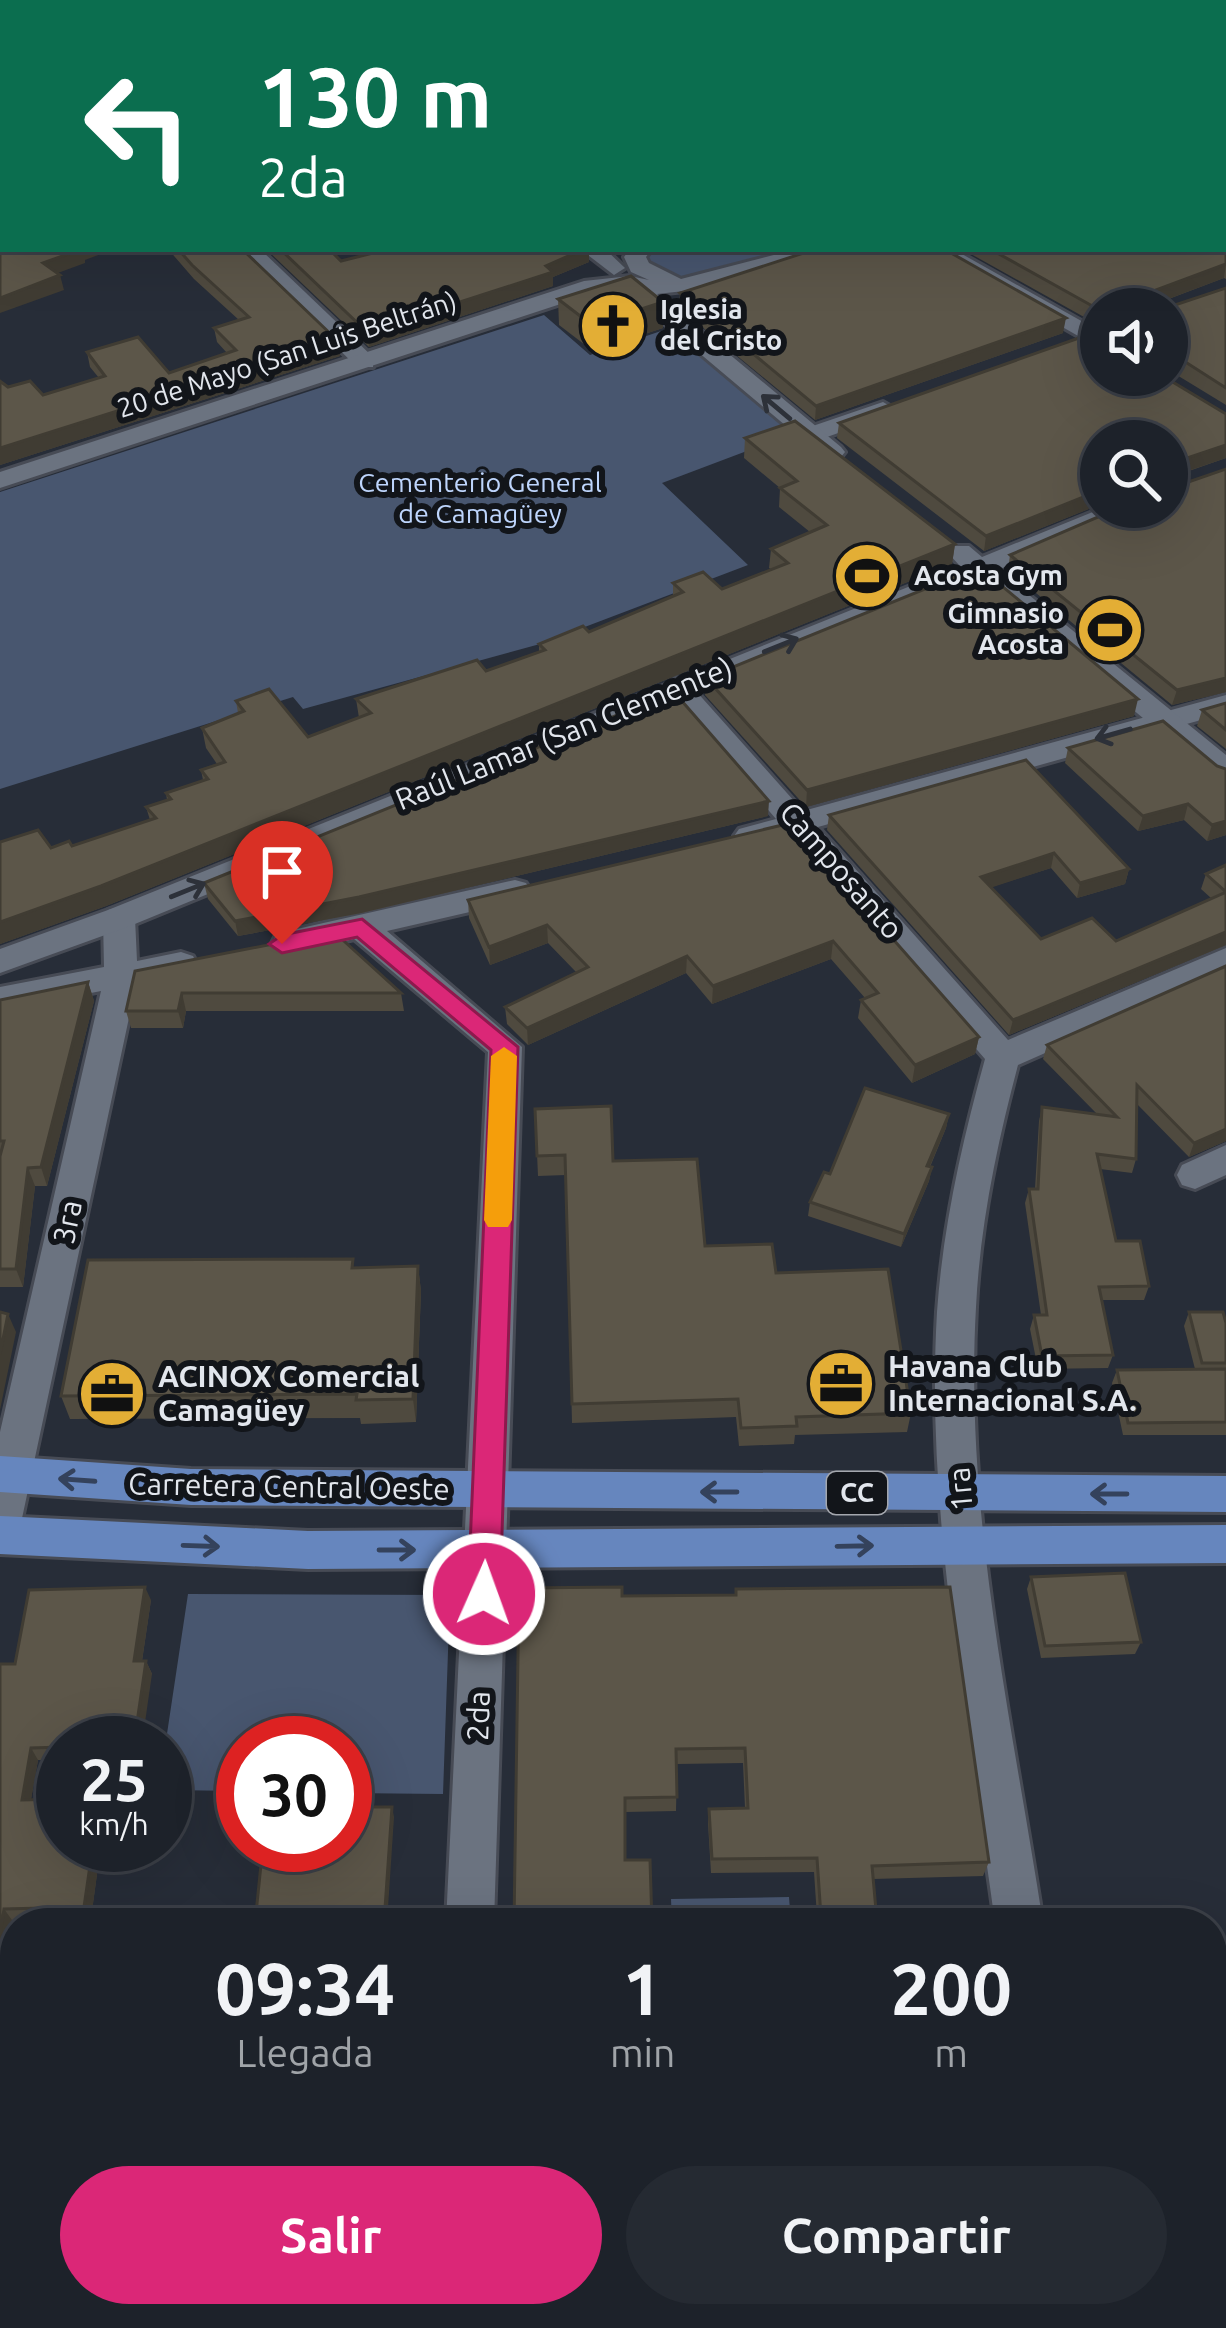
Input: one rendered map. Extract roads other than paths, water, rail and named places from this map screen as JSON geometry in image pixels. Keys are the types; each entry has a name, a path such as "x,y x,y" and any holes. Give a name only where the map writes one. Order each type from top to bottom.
{"main road":[{"name":"Carretera Central Oeste","path":"7,1475 191,1487 1226,1494"},
{"name":"Carretera Central Oeste","path":"0,1535 219,1547 486,1550 1226,1544"}],"street":[{"path":"250,252 365,362"},
{"path":"595,252 847,464"},
{"path":"639,252 635,257 651,276 685,283 712,282 810,252"},
{"path":"633,282 640,252"},
{"path":"943,252 1080,327"},
{"name":"20 de Mayo (San Luis Beltrán)","path":"0,480 592,286 712,282"},
{"path":"1046,350 1080,341"},
{"path":"810,435 917,396"},
{"name":"Raúl Lamar (San Clemente)","path":"0,962 119,919 1080,525"},
{"path":"940,536 1226,771"},
{"name":"Camposanto","path":"677,687 1003,1057"},
{"path":"709,845 802,824 1226,704"},
{"path":"253,950 547,884"},
{"name":"3ra","path":"0,1523 121,976 119,919"},
{"name":"2da","path":"362,928 505,1047 471,1908"},
{"path":"0,999 209,958"},
{"path":"1003,1057 1226,959"},
{"name":"1ra","path":"1003,1057 984,1124 961,1262 955,1344 959,1493 1016,1908"}],"place":[{"name":"Iglesia del Cristo","path":"613,326"},
{"name":"Acosta Gym","path":"867,576"},
{"name":"Gimnasio Acosta","path":"1110,630"},
{"name":"Havana Club Internacional S.A.","path":"841,1384"},
{"name":"ACINOX Comercial Camagüey","path":"112,1394"}],"park label":[{"name":"Cementerio General de Camagüey","path":"480,498"}]}
